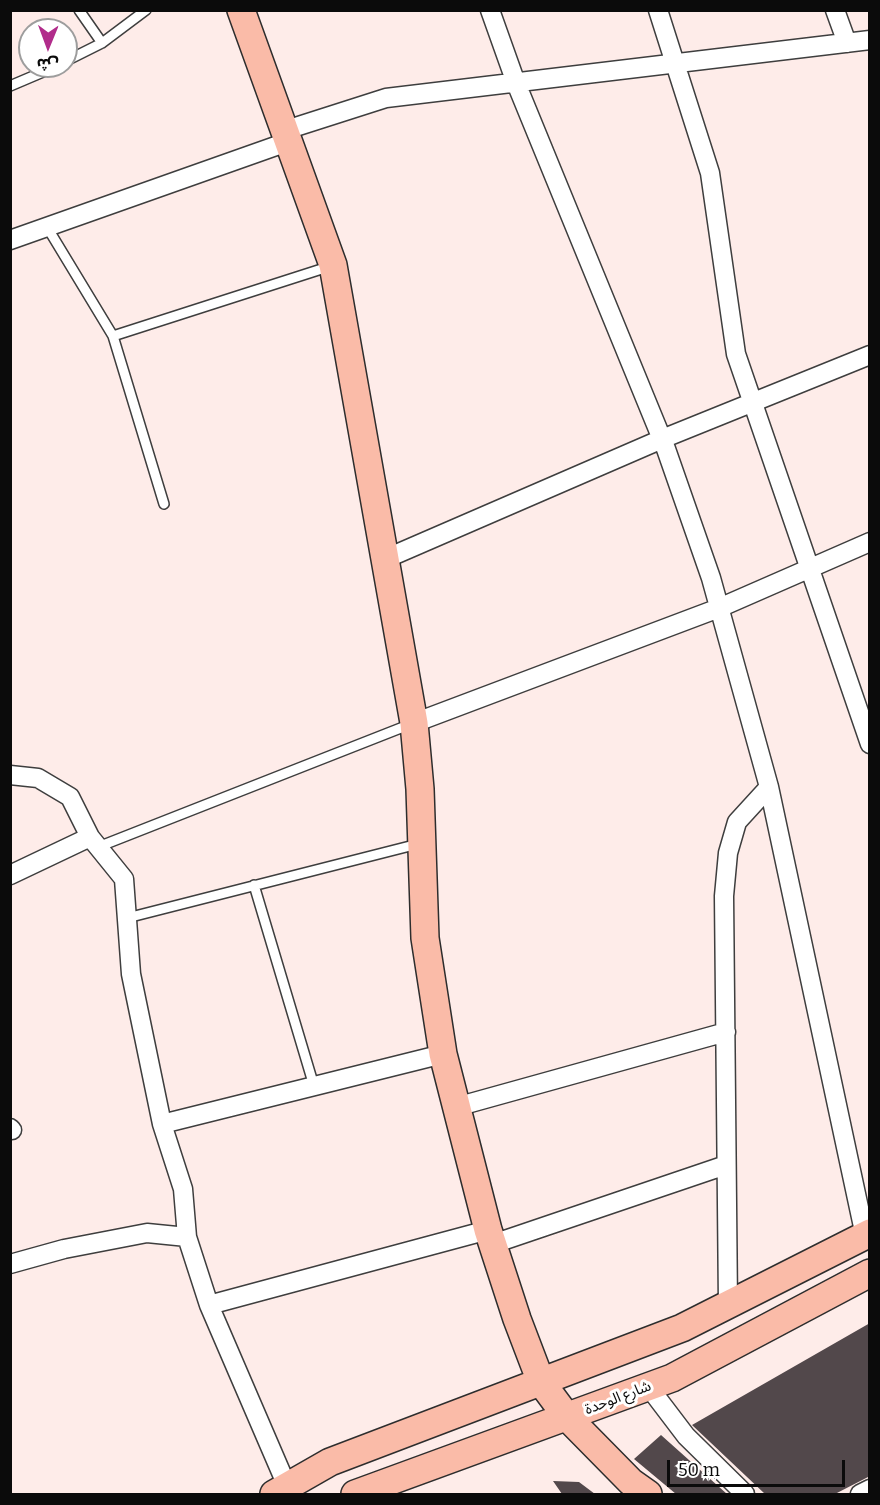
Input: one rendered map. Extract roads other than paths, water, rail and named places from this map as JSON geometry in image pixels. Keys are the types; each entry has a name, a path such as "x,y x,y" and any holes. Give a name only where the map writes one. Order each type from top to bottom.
{"street":[{"path":"241,10 333,265 414,723 425,938 443,1054 490,1237 541,1382 567,1417 631,1482 648,1494"},
{"path":"10,775 38,777 70,797 94,842 123,879 131,974 162,1124 183,1189 187,1238 209,1305 281,1490 330,1462 682,1329 867,1235 769,787 719,608 662,439 516,83 490,10"},
{"path":"658,10 710,173 736,354 808,570 870,744"},
{"path":"835,10 847,43"},
{"path":"10,240 386,98 870,40"},
{"path":"385,559 662,439 870,355"},
{"path":"414,723 719,608 870,542"},
{"path":"728,1306 724,896 728,853 737,822 769,787"},
{"path":"10,875 94,842"},
{"path":"456,1107 726,1032"},
{"path":"162,1124 443,1054"},
{"path":"209,1305 490,1237 726,1165"},
{"path":"10,1264 64,1249 147,1233 187,1238"},
{"name":"شارع الوحدة","path":"355,1494 395,1487 567,1417 672,1378 870,1273"},
{"path":"648,1386 686,1436 744,1494"},
{"path":"860,1494 870,1489"}],"lane":[{"path":"79,10 102,43"},
{"path":"78,55 102,43 146,10"},
{"path":"10,86 29,78"},
{"path":"47,226 113,336 164,504"},
{"path":"113,336 333,265"},
{"path":"94,842 414,723"},
{"path":"127,918 421,843"},
{"path":"254,885 314,1086"}]}
